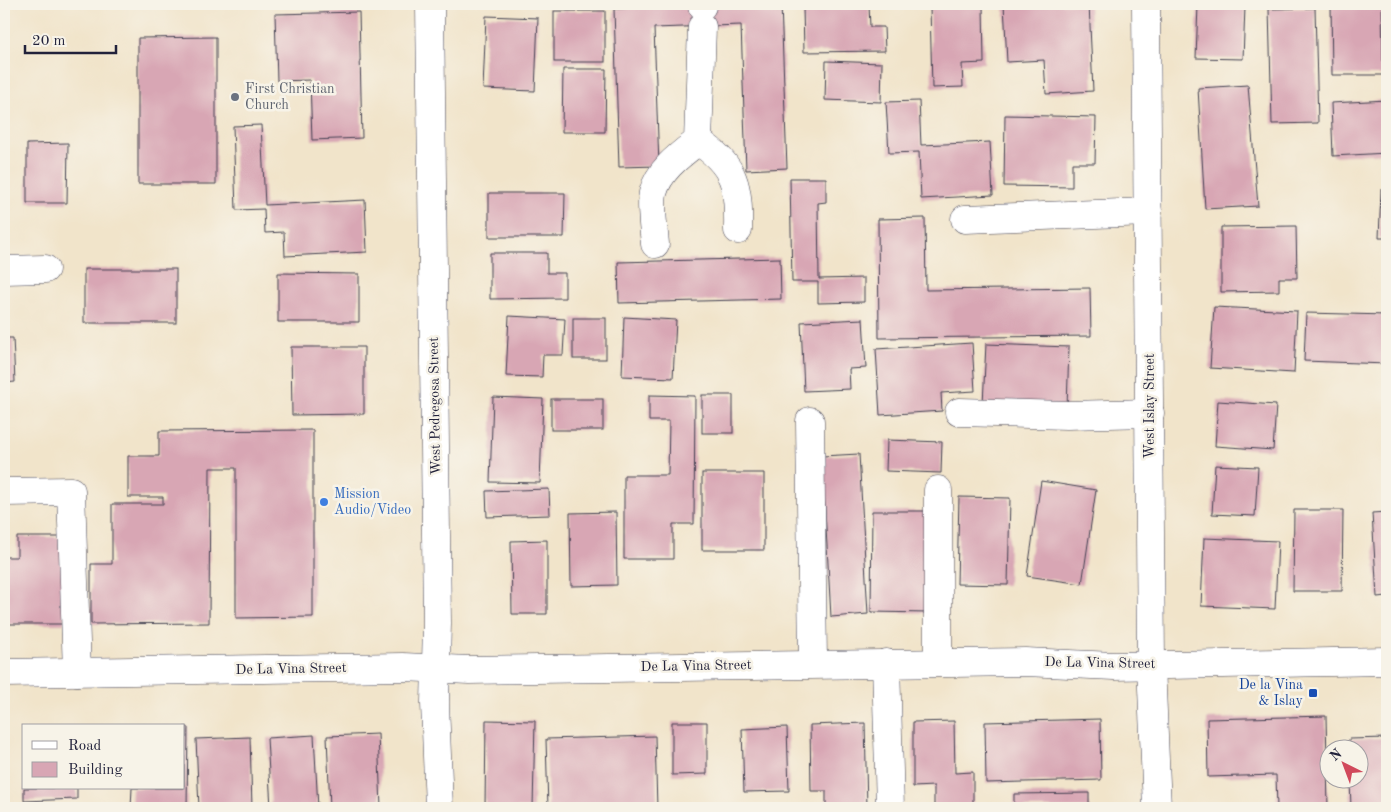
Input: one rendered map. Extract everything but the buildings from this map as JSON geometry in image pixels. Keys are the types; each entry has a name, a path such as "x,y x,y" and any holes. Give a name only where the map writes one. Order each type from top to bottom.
{"street":[{"name":"West Pedregosa Street","path":"430,4 439,808"},
{"name":"West Islay Street","path":"1146,4 1152,664 1156,808"},
{"path":"698,141 702,12"},
{"path":"698,141 721,158 734,183 738,198 738,230"},
{"path":"655,244 652,194 673,160 698,141"},
{"path":"965,219 1148,212"},
{"path":"4,270 45,269"},
{"path":"959,412 1067,415 1150,413"},
{"path":"810,421 813,663"},
{"path":"938,490 938,662"},
{"path":"4,492 71,491 77,672"},
{"name":"De La Vina Street","path":"4,672 436,668 469,670 938,662 1025,662 1114,666 1387,661"},
{"path":"886,663 890,808"}],"place":[{"name":"First Christian Church","path":"235,97"},
{"name":"Mission Audio/Video","path":"324,502"},
{"name":"De la Vina & Islay","path":"1313,693"}]}
